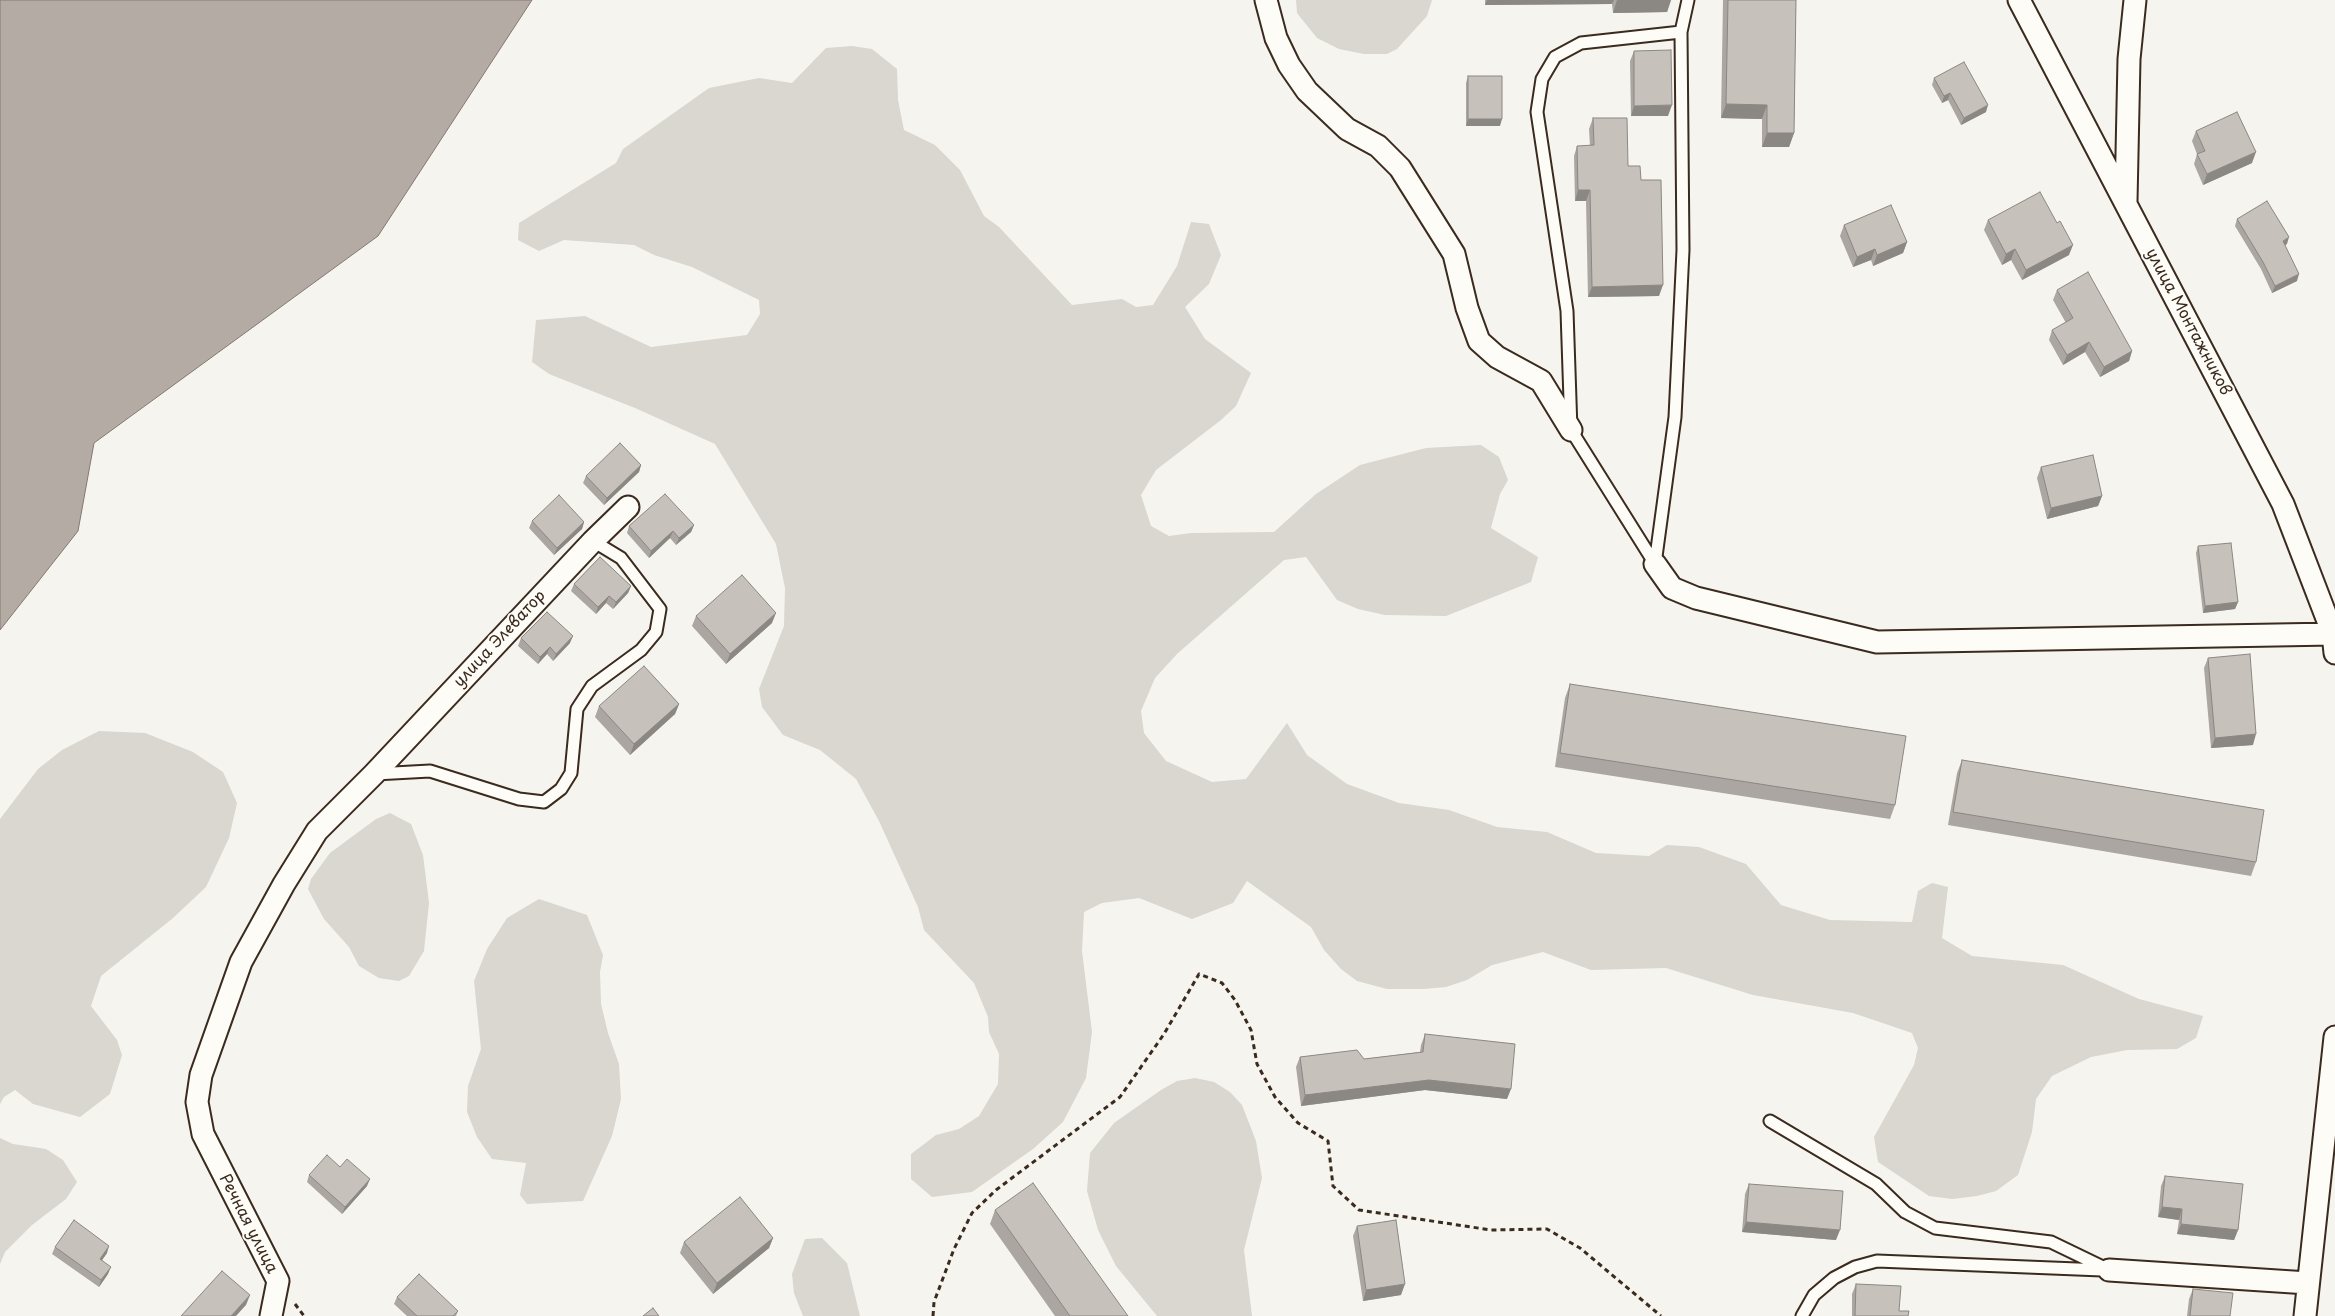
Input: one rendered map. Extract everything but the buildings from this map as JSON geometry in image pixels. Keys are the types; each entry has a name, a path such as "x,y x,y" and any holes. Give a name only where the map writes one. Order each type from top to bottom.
{"street":[{"path":"1266,0 1276,38 1289,65 1307,91 1347,128 1378,146 1400,168 1454,254 1467,308 1479,341 1497,357 1541,381 1570,430"},
{"name":"улица Монтажников","path":"2019,0 2283,504 2334,643"},
{"path":"2126,204 2129,59 2135,0"},
{"name":"улица Элеватор","path":"203,1134 197,1102 201,1075 241,962 284,884 317,831 374,774 592,541 628,507"},
{"path":"1655,564 1672,588 1696,598 1877,642 2334,643"},
{"path":"2305,1316 2335,1037"},
{"name":"Речная улица","path":"203,1134 278,1281 271,1316"},
{"path":"2108,1270 2308,1283"}],"lane":[{"path":"1655,564 1676,417 1683,250 1681,32 1688,0"},
{"path":"1655,564 1570,430 1567,311 1537,112 1542,79 1555,57 1581,43 1681,32"},
{"path":"374,774 430,772 519,799 544,802 561,789 571,773 577,709 592,686 641,650 656,632 660,609 621,558 592,541"},
{"path":"1770,1121 1876,1184 1905,1212 1935,1228 2051,1242 2108,1270"},
{"path":"1802,1316 1814,1295 1834,1278 1855,1267 1877,1261 2108,1270"}],"path":[{"path":"933,1316 934,1302 954,1249 972,1213 996,1190 1120,1098 1164,1034 1199,974 1222,983 1235,1000 1251,1030 1257,1064 1275,1097 1298,1123 1328,1141 1333,1186 1360,1210 1490,1230 1547,1229 1580,1248 1661,1316"}],"shaded area":[{"path":"0,0 532,0 378,236 94,443 78,531 0,630"},
{"path":"1296,0 1432,0 1427,16 1397,49 1387,54 1364,54 1339,49 1317,38 1297,13"},
{"path":"852,46 872,49 897,69 898,100 904,130 935,145 960,170 984,216 999,227 1072,305 1122,299 1136,307 1153,305 1177,266 1191,222 1209,224 1221,255 1209,284 1185,307 1205,339 1251,373 1236,406 1221,420 1156,470 1141,495 1151,526 1169,536 1191,533 1274,532 1316,494 1360,465 1426,448 1481,445 1499,457 1508,480 1500,494 1491,528 1538,557 1531,582 1446,616 1385,615 1358,609 1337,600 1306,557 1284,560 1177,654 1155,678 1141,711 1144,733 1166,761 1212,782 1246,779 1287,723 1307,755 1347,784 1399,803 1449,810 1497,827 1547,832 1596,853 1649,856 1667,845 1699,847 1746,864 1781,905 1830,920 1912,922 1918,891 1932,883 1948,887 1942,938 1972,956 2063,965 2139,999 2203,1016 2196,1038 2177,1049 2127,1050 2091,1057 2052,1076 2036,1099 2032,1132 2018,1175 1996,1191 1977,1196 1952,1199 1929,1196 1878,1162 1874,1137 1914,1065 1918,1048 1912,1033 1853,1013 1753,995 1666,968 1591,970 1543,952 1492,965 1467,980 1446,987 1387,989 1357,981 1341,969 1324,950 1311,927 1247,881 1233,903 1192,919 1139,898 1102,903 1084,912 1082,951 1092,1032 1086,1078 1063,1122 1033,1149 972,1192 932,1197 911,1179 911,1154 936,1135 959,1129 979,1116 998,1084 999,1054 989,1032 988,1017 974,983 924,930 918,907 879,821 856,779 820,750 783,735 762,707 759,689 784,626 785,588 776,544 715,444 635,408 549,374 532,362 536,320 585,316 651,347 747,335 760,314 759,300 692,267 654,255 634,245 564,240 539,251 518,240 519,223 616,163 623,149 709,88 759,78 792,83 826,48"},
{"path":"99,731 145,733 193,752 223,772 237,803 229,838 206,887 173,918 101,976 91,1006 117,1040 122,1055 110,1094 80,1117 33,1104 15,1090 4,1097 0,1104 0,819 38,769 62,750"},
{"path":"390,813 411,824 423,855 429,903 424,951 409,976 399,981 379,978 359,966 349,947 324,919 308,889 311,879 330,853 376,819"},
{"path":"539,899 587,915 603,955 600,972 601,1004 608,1033 619,1064 621,1099 612,1136 583,1201 527,1204 520,1195 526,1163 492,1159 477,1137 467,1112 468,1086 481,1049 474,981 487,949 507,918"},
{"path":"1195,1078 1214,1082 1230,1092 1242,1105 1256,1141 1262,1178 1244,1250 1252,1316 1157,1316 1116,1266 1098,1230 1087,1191 1090,1153 1114,1123 1177,1081"},
{"path":"0,1138 13,1144 46,1149 63,1160 77,1182 66,1199 32,1225 5,1252 0,1264"},
{"path":"822,1238 847,1263 860,1316 803,1316 794,1293 792,1274 805,1239"}]}
